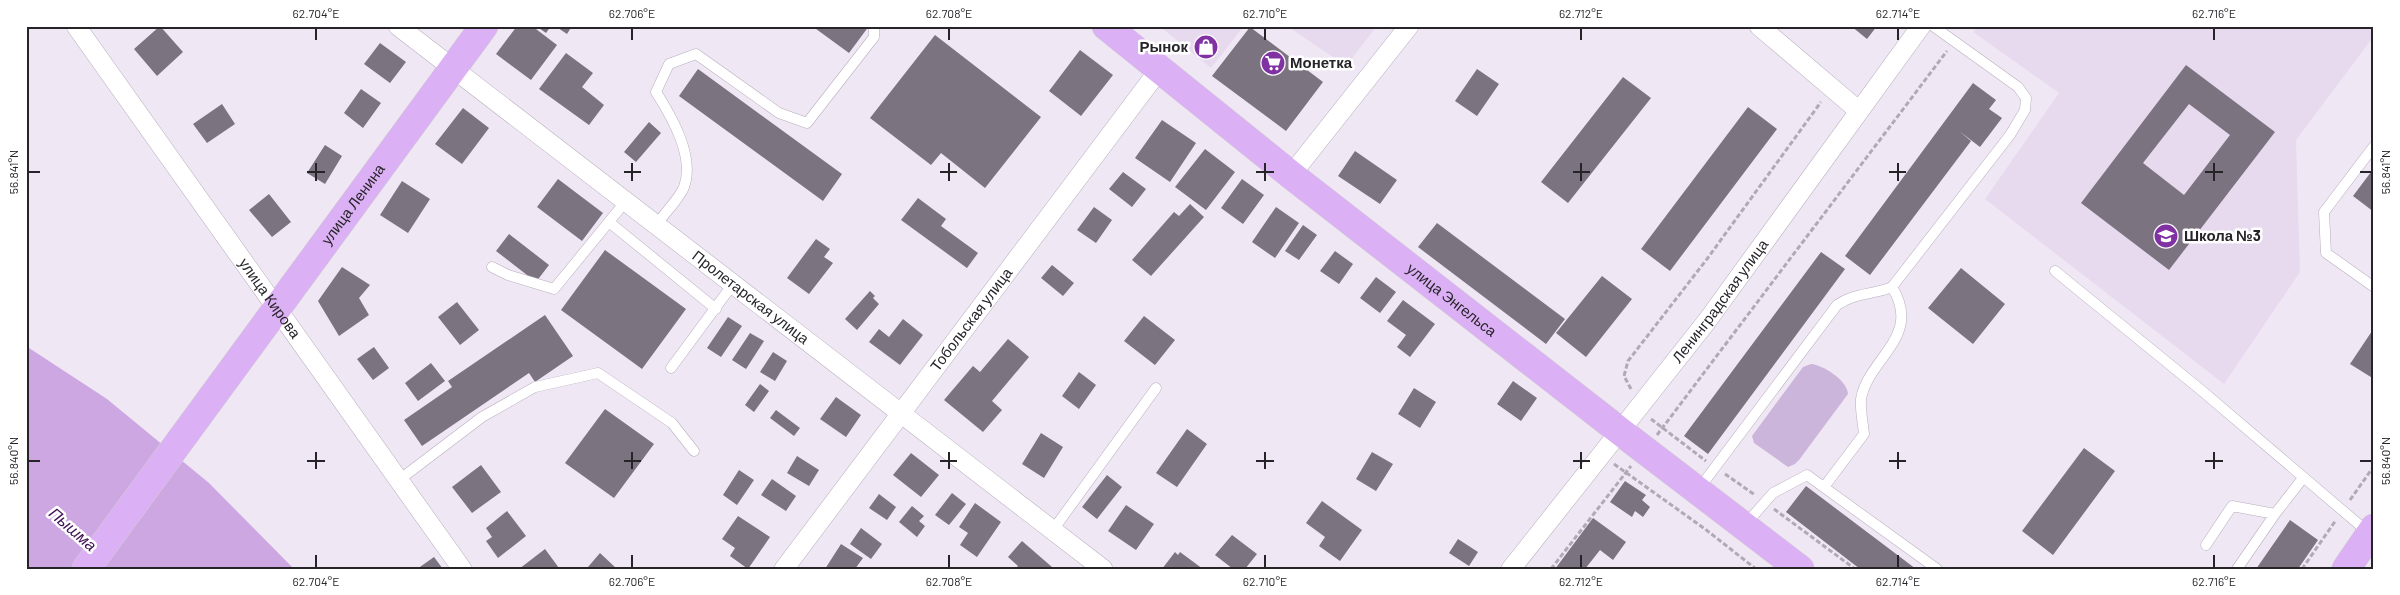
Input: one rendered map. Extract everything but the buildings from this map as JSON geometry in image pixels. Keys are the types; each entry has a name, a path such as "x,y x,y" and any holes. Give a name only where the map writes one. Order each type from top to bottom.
{"main road":[{"name":"улица Ленина","path":"86,569 276,306 484,26"},
{"name":"улица Энгельса","path":"1106,26 1291,175 1620,432 1800,569"},
{"path":"2346,569 2372,533"}],"street":[{"name":"улица Кирова","path":"76,26 462,569"},
{"name":"Пролетарская улица","path":"398,26 1104,569"},
{"path":"1291,175 1409,26"},
{"path":"1759,26 1859,112"},
{"name":"Ленинградская улица","path":"1511,569 1707,321 1921,26"},
{"name":"Тобольская улица","path":"784,569 900,412 1159,70"}],"lane":[{"path":"656,225 684,187 686,156 671,115 656,92 668,64 696,54 779,113 807,123 874,37 874,26"},
{"path":"1698,491 1837,305 1848,297 1881,292 1892,287 2010,135 2025,110 2026,98 2018,87 1934,26"},
{"path":"2374,146 2324,212 2326,253 2374,287"},
{"path":"492,267 508,275 554,289 626,201"},
{"path":"609,222 716,309"},
{"path":"2055,271 2201,390 2303,478 2372,533"},
{"path":"671,368 733,284"},
{"path":"1824,487 1864,434 1861,400 1865,387 1893,344 1901,322 1900,300 1892,287"},
{"path":"399,480 482,417 535,387 598,373 672,424 694,451"},
{"path":"1052,530 1156,388"},
{"path":"1744,526 1773,493 1807,474 1937,569"},
{"path":"2237,569 2275,514 2303,478"},
{"path":"2206,545 2232,506 2275,514"}],"path":[{"path":"1652,441 1954,41"},
{"path":"1633,392 1624,376 1628,361 1806,125 1824,97"},
{"path":"1651,418 1662,429"},
{"path":"1551,569 1625,472 1635,462"},
{"path":"1613,464 1705,529 1756,569"}],"shaded area":[{"name":"Рынок","path":"1159,26 1244,26 1211,68"},
{"path":"1287,26 1377,26 1346,66"},
{"name":"Школа №3","path":"1978,26 2374,26 2374,36 2296,140 2300,272 2224,384 1985,199 2059,93 1973,32"},
{"path":"1811,364 1822,367 1834,374 1847,389 1848,394 1799,460 1788,467 1754,443 1752,436 1803,367"}],"water":[{"name":"Пышма","path":"26,346 107,399 209,483 294,569 26,569"}],"place":[{"name":"Рынок","path":"1206,47"},
{"name":"Монетка","path":"1273,63"},
{"name":"Школа №3","path":"2166,236"}]}
